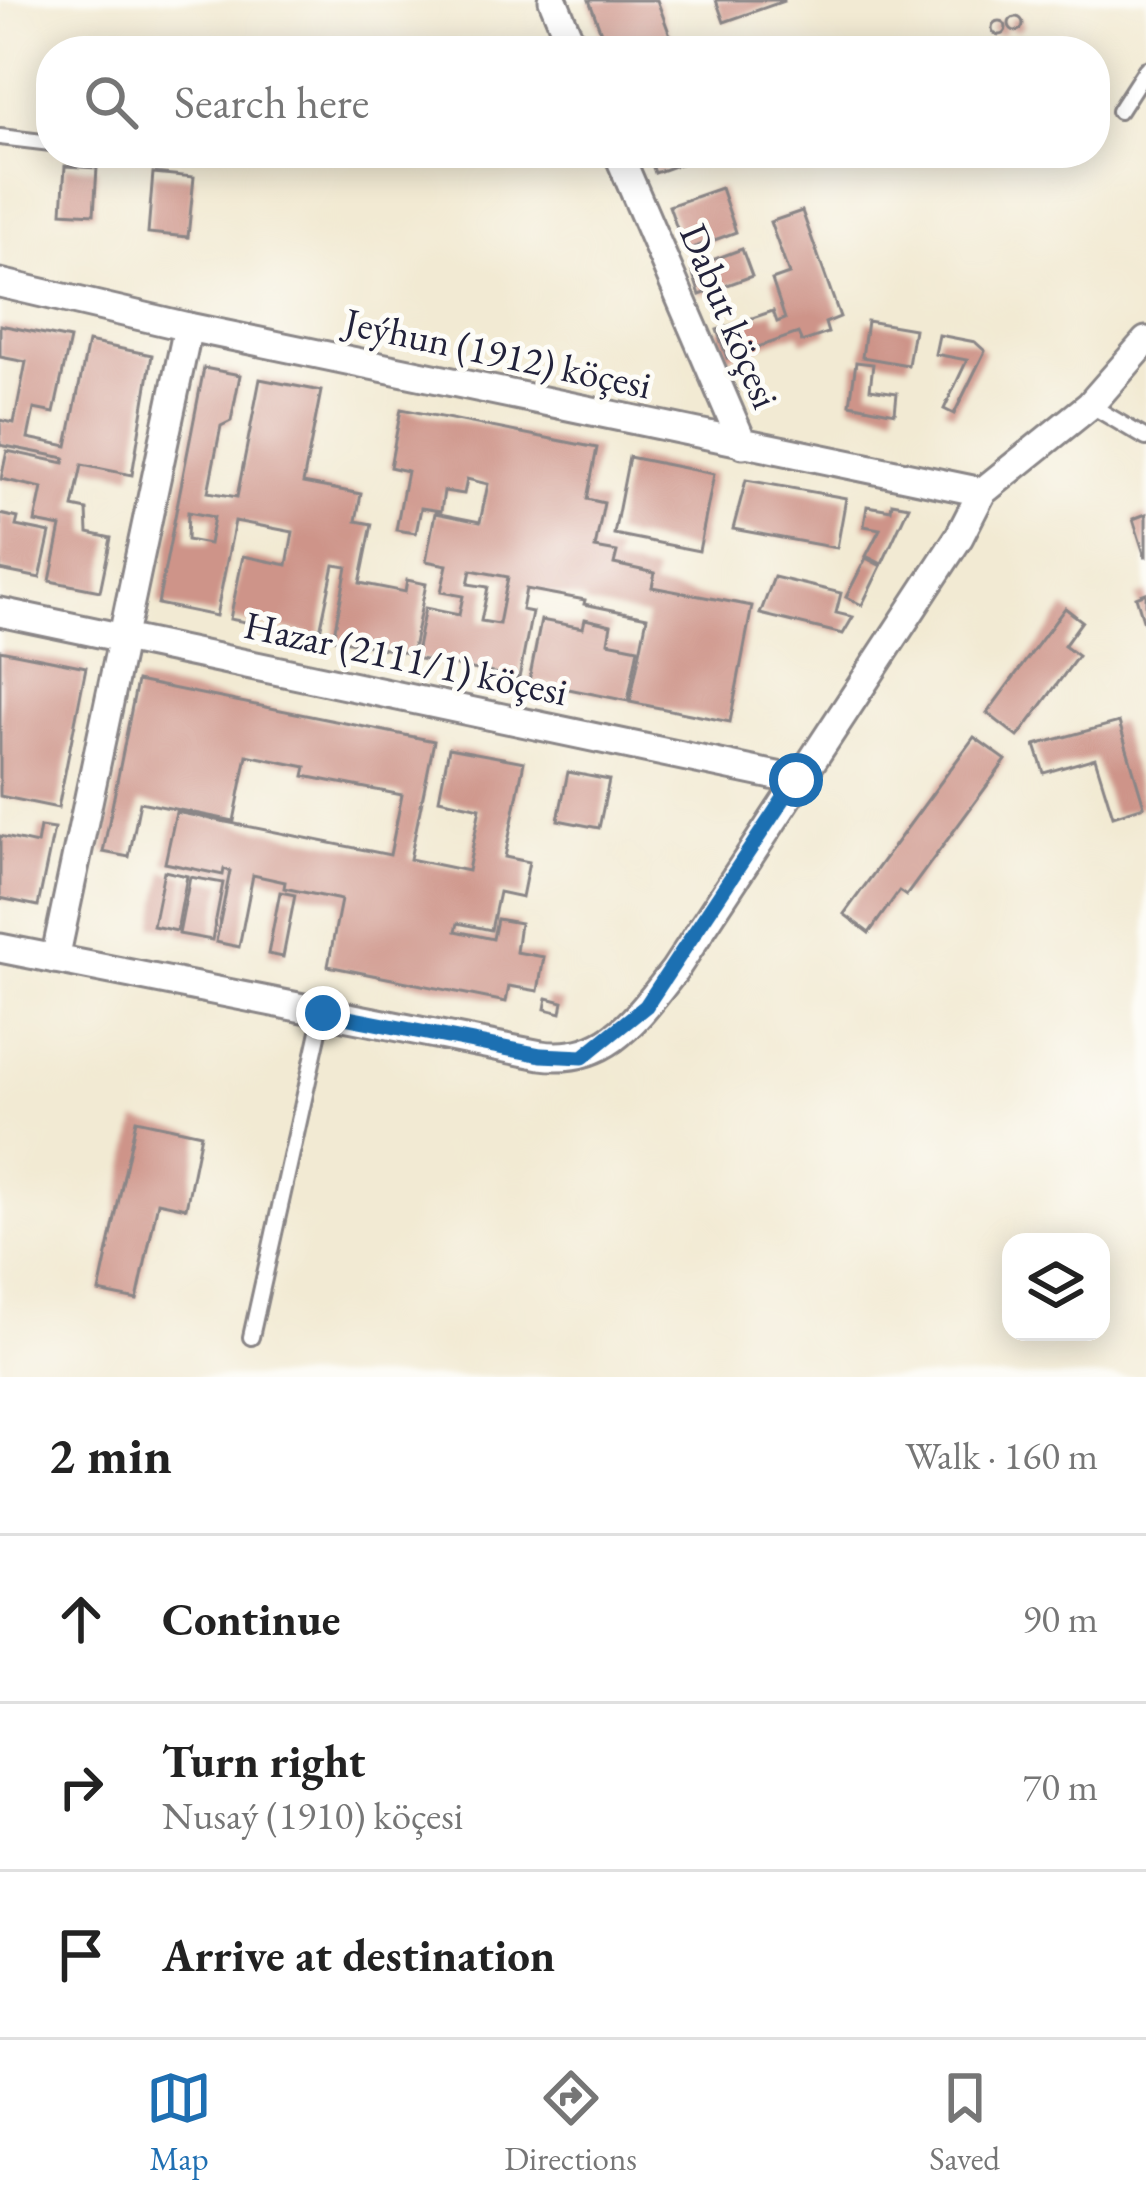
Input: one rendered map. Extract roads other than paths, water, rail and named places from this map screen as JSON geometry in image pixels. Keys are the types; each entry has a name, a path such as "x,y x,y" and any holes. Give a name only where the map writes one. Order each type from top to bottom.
{"street":[{"path":"553,0 568,36"},
{"name":"Dabut köçesi","path":"624,168 742,444"},
{"name":"Jeýhun (1912) köçesi","path":"0,283 188,327 982,492"},
{"path":"55,959 188,327"},
{"path":"0,948 541,1055 583,1057 646,1006 959,537 982,492 1090,405 1146,341"},
{"name":"Hazar (2111/1) köçesi","path":"0,612 796,780"}],"lane":[{"path":"1119,111 1146,69"},
{"path":"0,137 36,141"},
{"path":"1090,405 1146,438"},
{"path":"251,1337 323,1013"}]}
